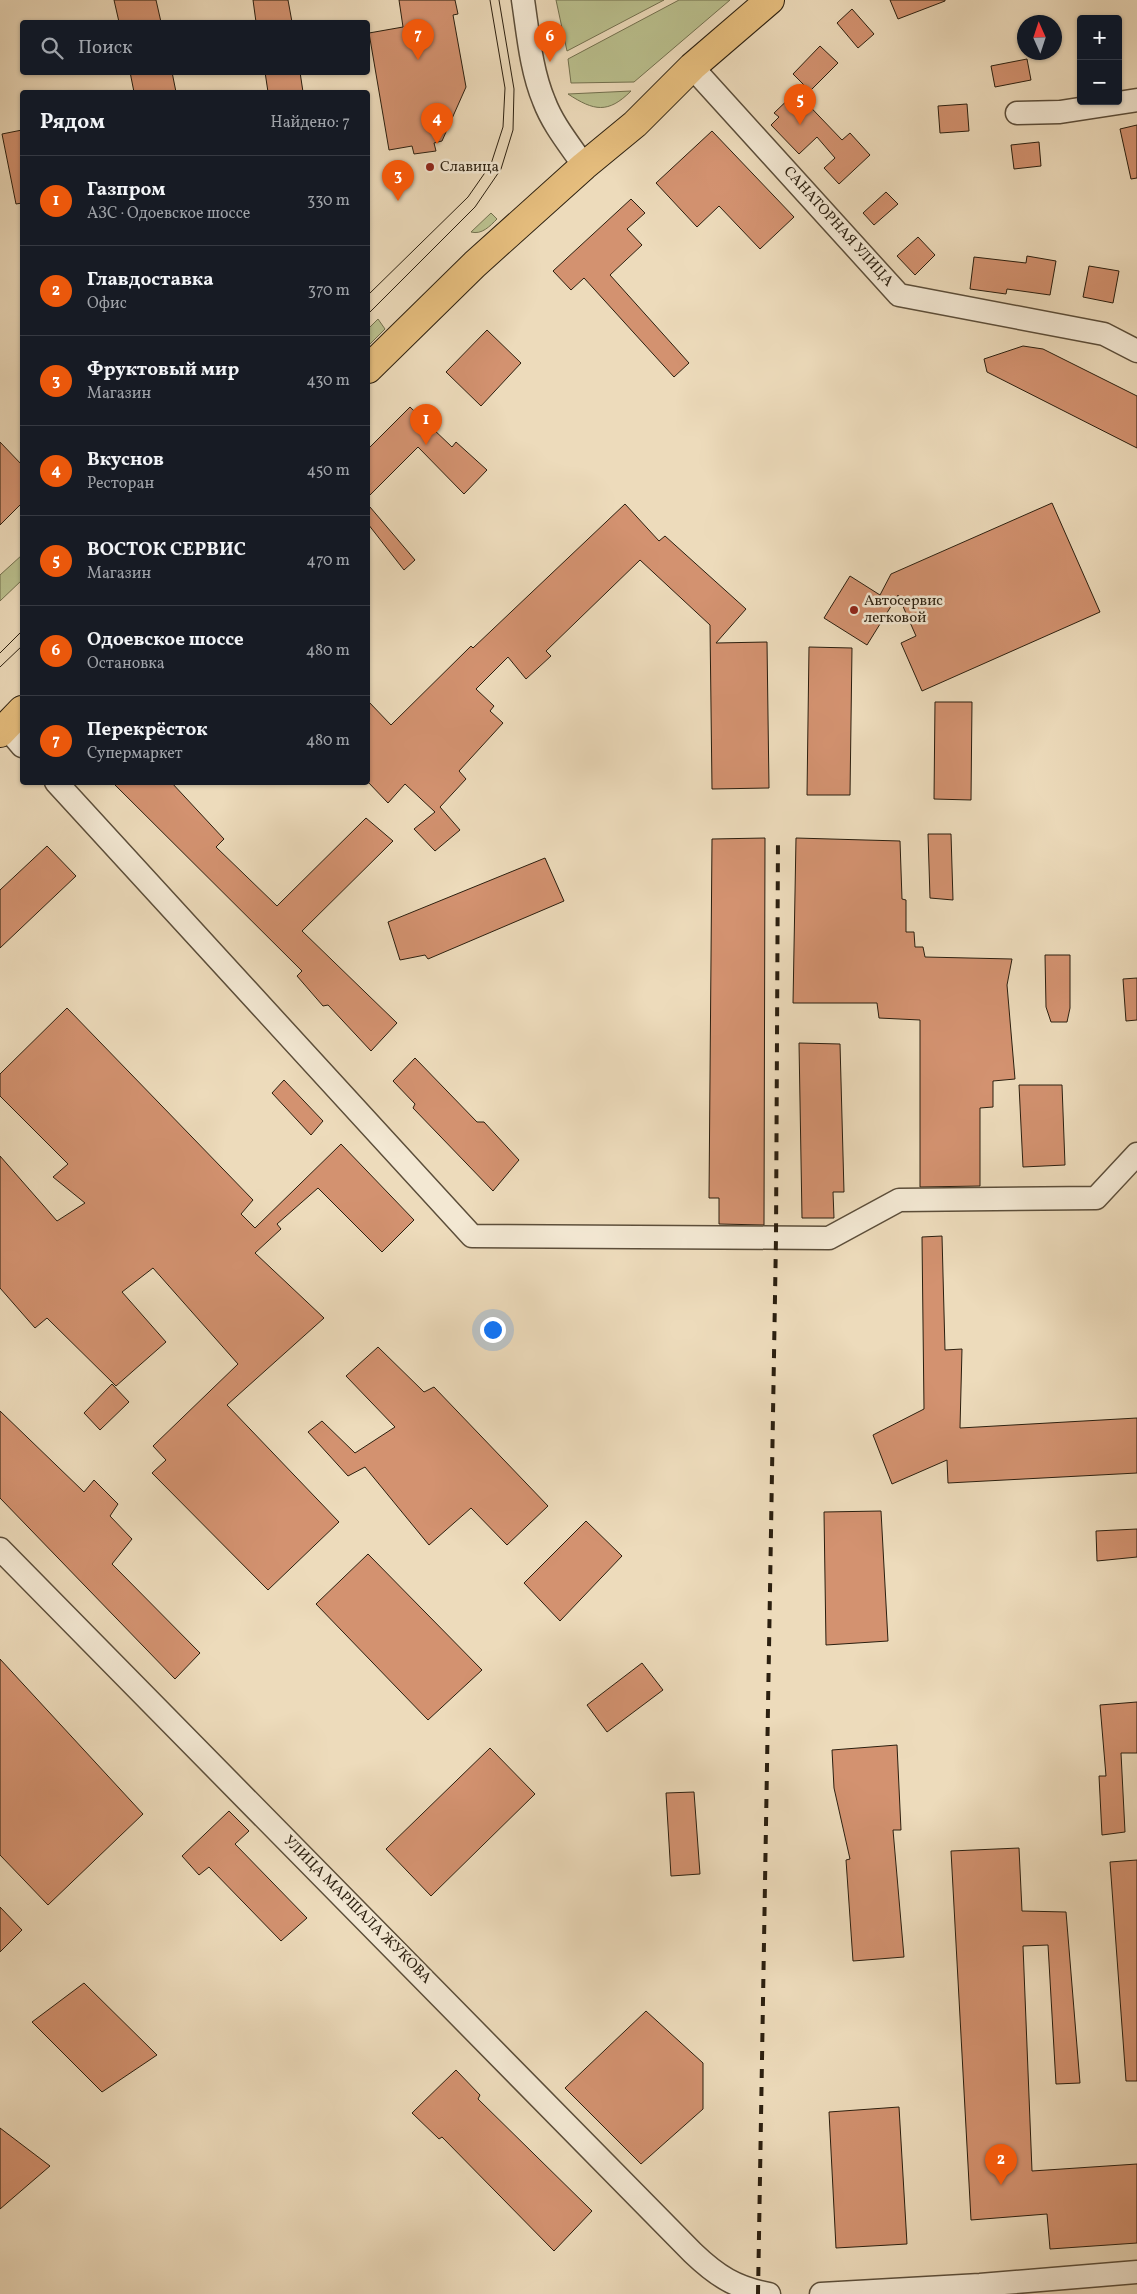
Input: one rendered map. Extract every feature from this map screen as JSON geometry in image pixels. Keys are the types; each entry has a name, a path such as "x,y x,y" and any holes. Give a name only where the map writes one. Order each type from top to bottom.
{"main road":[{"path":"370,367 475,264 584,166 634,124 692,67 770,0"}],"street":[{"path":"522,0 534,70 542,99 554,123 584,166"},
{"name":"САНАТОРНАЯ УЛИЦА","path":"692,67 899,295 1104,334 1137,350"},
{"path":"1017,113 1060,112 1137,100"},
{"path":"59,785 472,1236 829,1238 899,1200 1096,1198 1137,1154"},
{"name":"УЛИЦА МАРШАЛА ЖУКОВА","path":"0,1549 713,2272 733,2284 769,2294"},
{"path":"821,2294 981,2290 1137,2272"}],"green space":[{"path":"556,0 664,0 567,51"},
{"path":"679,0 730,0 634,82 571,83 568,59"},
{"path":"631,91 615,104 601,108 593,107 568,94"},
{"path":"491,213 497,219 492,224 482,231 471,232"},
{"path":"378,319 385,329 370,344 370,327"},
{"path":"20,557 20,582 0,601 0,575"}],"building":[{"path":"114,0 156,0 161,20 119,20"},
{"path":"253,0 288,0 292,20 256,20"},
{"path":"399,0 455,0 458,14 453,15 466,87 442,141 434,143 436,151 414,154 412,146 389,150 370,33 403,27"},
{"path":"890,0 945,0 945,1 898,19"},
{"path":"852,9 874,34 858,48 837,23"},
{"path":"820,46 838,63 810,91 793,74"},
{"path":"1027,60 1031,80 995,87 991,66"},
{"path":"131,75 173,75 176,90 134,90"},
{"path":"265,75 300,75 303,90 268,90"},
{"path":"796,92 842,140 850,133 870,155 839,184 824,168 835,158 817,137 799,154 771,125 779,117 774,113"},
{"path":"967,104 969,131 940,133 938,106"},
{"path":"1137,125 1137,178 1131,179 1120,129"},
{"path":"20,130 20,203 16,204 2,134"},
{"path":"712,131 794,217 760,249 719,206 697,227 656,183"},
{"path":"1039,142 1041,166 1014,169 1011,145"},
{"path":"886,192 898,204 874,225 863,213"},
{"path":"631,199 645,213 627,229 642,245 610,275 689,363 674,377 584,278 571,290 553,271"},
{"path":"918,237 935,255 915,275 897,256"},
{"path":"1027,256 1056,261 1050,295 1007,289 1006,294 970,289 974,257 1026,263"},
{"path":"1089,266 1119,271 1113,303 1083,297"},
{"path":"487,330 521,363 481,406 446,372"},
{"path":"1023,346 1043,349 1137,396 1137,448 987,372 984,359"},
{"path":"410,407 452,447 456,442 487,470 464,494 418,447 370,495 370,447"},
{"path":"0,442 20,463 20,505 0,525"},
{"path":"1052,503 1100,612 922,691 901,643 916,636 898,595 867,645 824,618 850,576 880,595 891,574"},
{"path":"625,504 659,541 665,536 746,609 716,643 767,642 769,788 712,789 710,625 640,560 546,651 551,656 526,679 508,657 476,689 494,706 490,711 503,723 459,771 466,779 440,807 460,830 435,851 414,829 435,812 405,784 388,803 370,784 370,703 391,725 471,646 473,648"},
{"path":"370,507 415,560 404,570 370,527"},
{"path":"809,647 852,648 850,795 807,795"},
{"path":"935,702 972,702 971,800 934,799"},
{"path":"115,785 174,785 224,839 216,847 277,906 366,818 393,841 302,931 397,1023 371,1051 328,1005 323,1006 297,976 302,971"},
{"path":"928,834 951,834 953,900 930,898"},
{"path":"765,838 764,1225 719,1224 719,1198 709,1198 712,839"},
{"path":"796,838 900,841 902,899 906,900 906,932 914,932 915,947 923,947 925,957 1012,959 1007,985 1015,1079 993,1081 993,1107 980,1108 980,1186 920,1187 920,1020 879,1018 877,1003 793,1003"},
{"path":"47,846 76,876 0,948 0,890"},
{"path":"545,858 564,901 428,959 425,955 400,960 388,922"},
{"path":"1045,955 1070,955 1070,1008 1067,1022 1051,1022 1046,1007"},
{"path":"1137,978 1137,1020 1126,1021 1123,979"},
{"path":"67,1008 253,1200 241,1214 255,1228 341,1144 414,1220 382,1252 318,1188 277,1224 281,1229 255,1253 324,1318 227,1405 339,1522 268,1590 152,1473 166,1460 153,1446 238,1364 153,1268 122,1292 166,1342 116,1386 47,1318 35,1328 0,1288 0,1156 57,1221 85,1203 53,1177 68,1164 0,1096 0,1074"},
{"path":"799,1043 840,1044 844,1192 833,1192 834,1218 802,1218"},
{"path":"415,1058 477,1122 484,1122 519,1160 493,1191 413,1108 415,1104 393,1081"},
{"path":"284,1080 323,1121 311,1135 272,1093"},
{"path":"1019,1085 1062,1085 1065,1165 1023,1167"},
{"path":"942,1236 945,1350 962,1349 960,1428 1137,1418 1137,1473 948,1483 947,1460 892,1484 873,1435 924,1409 922,1237"},
{"path":"378,1347 424,1392 434,1387 548,1506 507,1545 471,1508 429,1545 365,1467 348,1476 308,1432 322,1421 355,1453 395,1427 346,1376"},
{"path":"112,1384 129,1402 100,1430 84,1413"},
{"path":"0,1411 84,1492 94,1480 118,1504 110,1516 132,1539 112,1564 200,1653 175,1679 0,1498"},
{"path":"881,1511 888,1641 826,1645 824,1512"},
{"path":"586,1521 622,1556 560,1621 524,1583"},
{"path":"1137,1529 1137,1557 1097,1561 1096,1531"},
{"path":"368,1554 482,1670 428,1720 316,1604"},
{"path":"0,1659 143,1814 48,1905 0,1855"},
{"path":"642,1663 663,1690 607,1732 587,1705"},
{"path":"1137,1702 1137,1753 1121,1753 1125,1832 1102,1835 1099,1776 1106,1776 1100,1705"},
{"path":"897,1745 901,1830 893,1830 904,1957 853,1961 846,1860 850,1859 834,1788 832,1750"},
{"path":"490,1748 535,1794 431,1896 386,1849"},
{"path":"694,1792 700,1874 671,1876 666,1793"},
{"path":"229,1811 249,1831 235,1844 307,1918 281,1941 209,1867 199,1875 182,1856"},
{"path":"1019,1848 1022,1911 1066,1912 1080,2083 1056,2084 1048,1945 1023,1946 1032,2171 1137,2164 1137,2243 1050,2249 1047,2214 971,2220 951,1851"},
{"path":"1137,1860 1137,2081 1126,2081 1110,1862"},
{"path":"0,1907 22,1930 0,1952"},
{"path":"84,1983 157,2055 102,2092 32,2022"},
{"path":"646,2011 703,2063 703,2109 641,2164 565,2088"},
{"path":"456,2070 480,2095 478,2099 592,2211 554,2251 442,2137 439,2139 412,2113"},
{"path":"899,2107 907,2244 836,2248 829,2112"},
{"path":"0,2128 50,2166 0,2209"}],"tram line":[{"path":"370,293 468,197 491,164 503,127 505,88 490,0"},
{"path":"370,312 475,207 501,169 513,130 514,89 499,0"},
{"path":"0,653 20,633"},
{"path":"0,667 20,648"}],"railway":[{"path":"758,2294 776,1238 778,837"}],"place":[{"name":"Перекрёсток","path":"418,60"},
{"name":"Одоевское шоссе","path":"550,62"},
{"name":"ВОСТОК СЕРВИС","path":"800,125"},
{"name":"Вкуснов","path":"437,144"},
{"name":"Славица","path":"430,167"},
{"name":"Фруктовый мир","path":"398,201"},
{"name":"Газпром","path":"426,445"},
{"name":"Автосервис легковой","path":"854,610"},
{"name":"Главдоставка","path":"1001,2185"}]}
